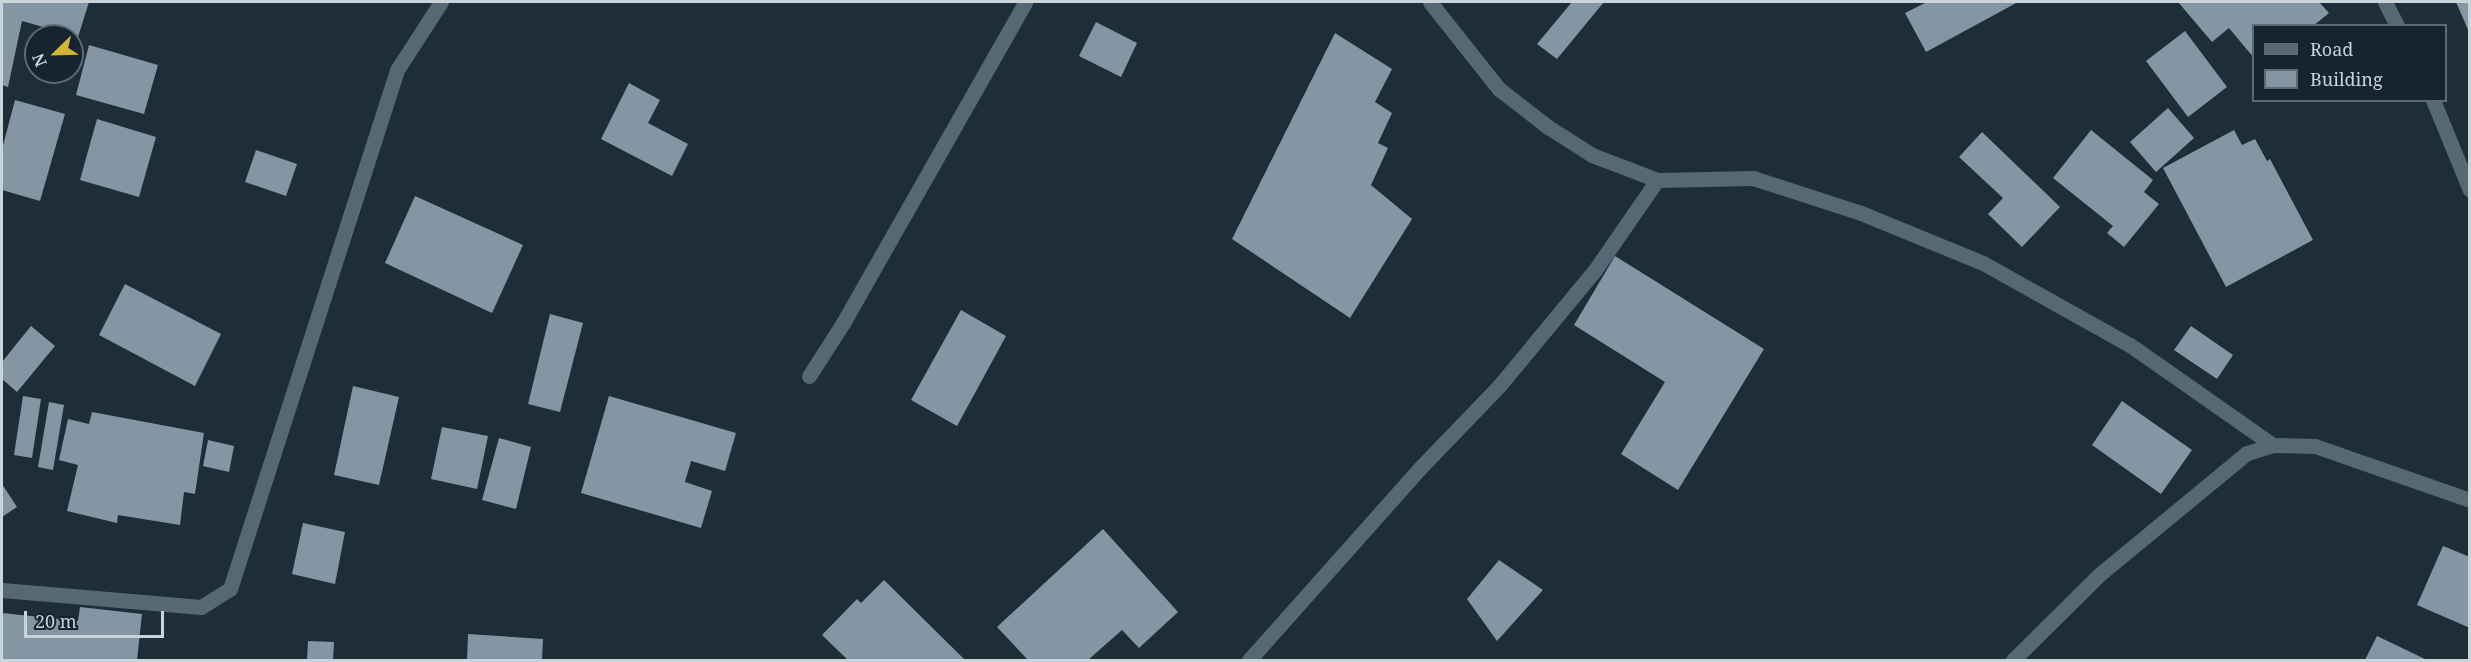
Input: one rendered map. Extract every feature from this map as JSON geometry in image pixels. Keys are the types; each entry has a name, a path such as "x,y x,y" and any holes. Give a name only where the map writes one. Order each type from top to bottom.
{"street":[{"path":"2,590 201,607 230,589 250,518 397,70 441,2"},
{"path":"808,376 843,322 1025,2"},
{"path":"1430,2 1499,89 1592,154 1658,180 1753,178 1861,213 1983,263 2130,345 2273,445"},
{"path":"2385,2 2396,24"},
{"path":"2434,102 2469,190"},
{"path":"1248,660 1420,468 1499,387 1595,270 1658,180"},
{"path":"2013,660 2100,574 2247,453 2273,445 2315,446 2469,500"}],"building":[{"path":"2,2 89,2 82,24 32,24 22,21 8,87 2,85"},
{"path":"1572,2 1604,2 1557,59 1537,44"},
{"path":"1927,2 2018,2 1926,52 1905,13"},
{"path":"2178,2 2319,2 2329,13 2315,24 2252,24 2252,56 2229,28 2212,42"},
{"path":"2456,2 2469,2 2469,32"},
{"path":"1096,22 1137,43 1121,77 1079,56"},
{"path":"2185,31 2227,87 2188,117 2146,61"},
{"path":"1335,33 1392,69 1375,102 1392,113 1378,143 1388,148 1371,185 1412,219 1350,318 1232,239"},
{"path":"89,45 158,65 144,114 76,95 79,84 84,84 84,64"},
{"path":"629,83 660,100 648,123 688,144 672,176 601,139"},
{"path":"15,100 65,114 40,201 2,190 2,149"},
{"path":"2168,108 2194,138 2156,172 2130,142"},
{"path":"97,119 156,137 139,197 80,180"},
{"path":"2091,130 2153,180 2144,192 2159,204 2124,247 2107,233 2113,226 2053,178"},
{"path":"2234,130 2242,145 2255,139 2267,161 2270,159 2313,240 2226,287 2163,168"},
{"path":"1982,132 2060,207 2022,247 1988,214 2003,198 1959,157"},
{"path":"256,150 297,164 286,196 245,182"},
{"path":"415,196 523,245 492,313 385,263"},
{"path":"1615,256 1764,349 1678,490 1621,454 1665,382 1574,325"},
{"path":"125,284 221,334 195,386 99,335"},
{"path":"961,310 1006,336 957,426 911,400"},
{"path":"550,314 583,323 560,412 528,404"},
{"path":"31,326 55,346 17,392 2,379 2,362"},
{"path":"2191,326 2233,355 2217,379 2174,350"},
{"path":"353,386 399,397 379,485 334,475"},
{"path":"23,396 41,399 32,458 14,455"},
{"path":"609,396 736,433 725,471 691,461 685,482 712,491 701,528 581,493"},
{"path":"2122,401 2192,450 2161,494 2092,445"},
{"path":"49,402 64,405 53,470 38,467"},
{"path":"92,412 204,433 195,494 184,492 180,525 118,515 117,523 67,511 78,465 59,460 68,419 89,424"},
{"path":"442,427 488,436 477,489 431,479"},
{"path":"499,438 531,447 516,509 482,500"},
{"path":"208,440 234,446 229,472 203,466"},
{"path":"2,484 17,507 2,517"},
{"path":"303,523 345,532 335,584 292,574"},
{"path":"1103,529 1178,612 1139,648 1122,630 1088,660 1028,660 997,627"},
{"path":"2443,546 2470,557 2470,628 2417,605"},
{"path":"1499,560 1543,590 1497,641 1467,599"},
{"path":"884,580 965,660 848,660 822,635 857,599 861,603"},
{"path":"80,607 142,614 137,660 2,660 2,613 78,621"},
{"path":"468,634 543,639 542,660 467,660"},
{"path":"2377,636 2427,660 2365,660"},
{"path":"308,641 334,642 333,660 307,660"}]}
